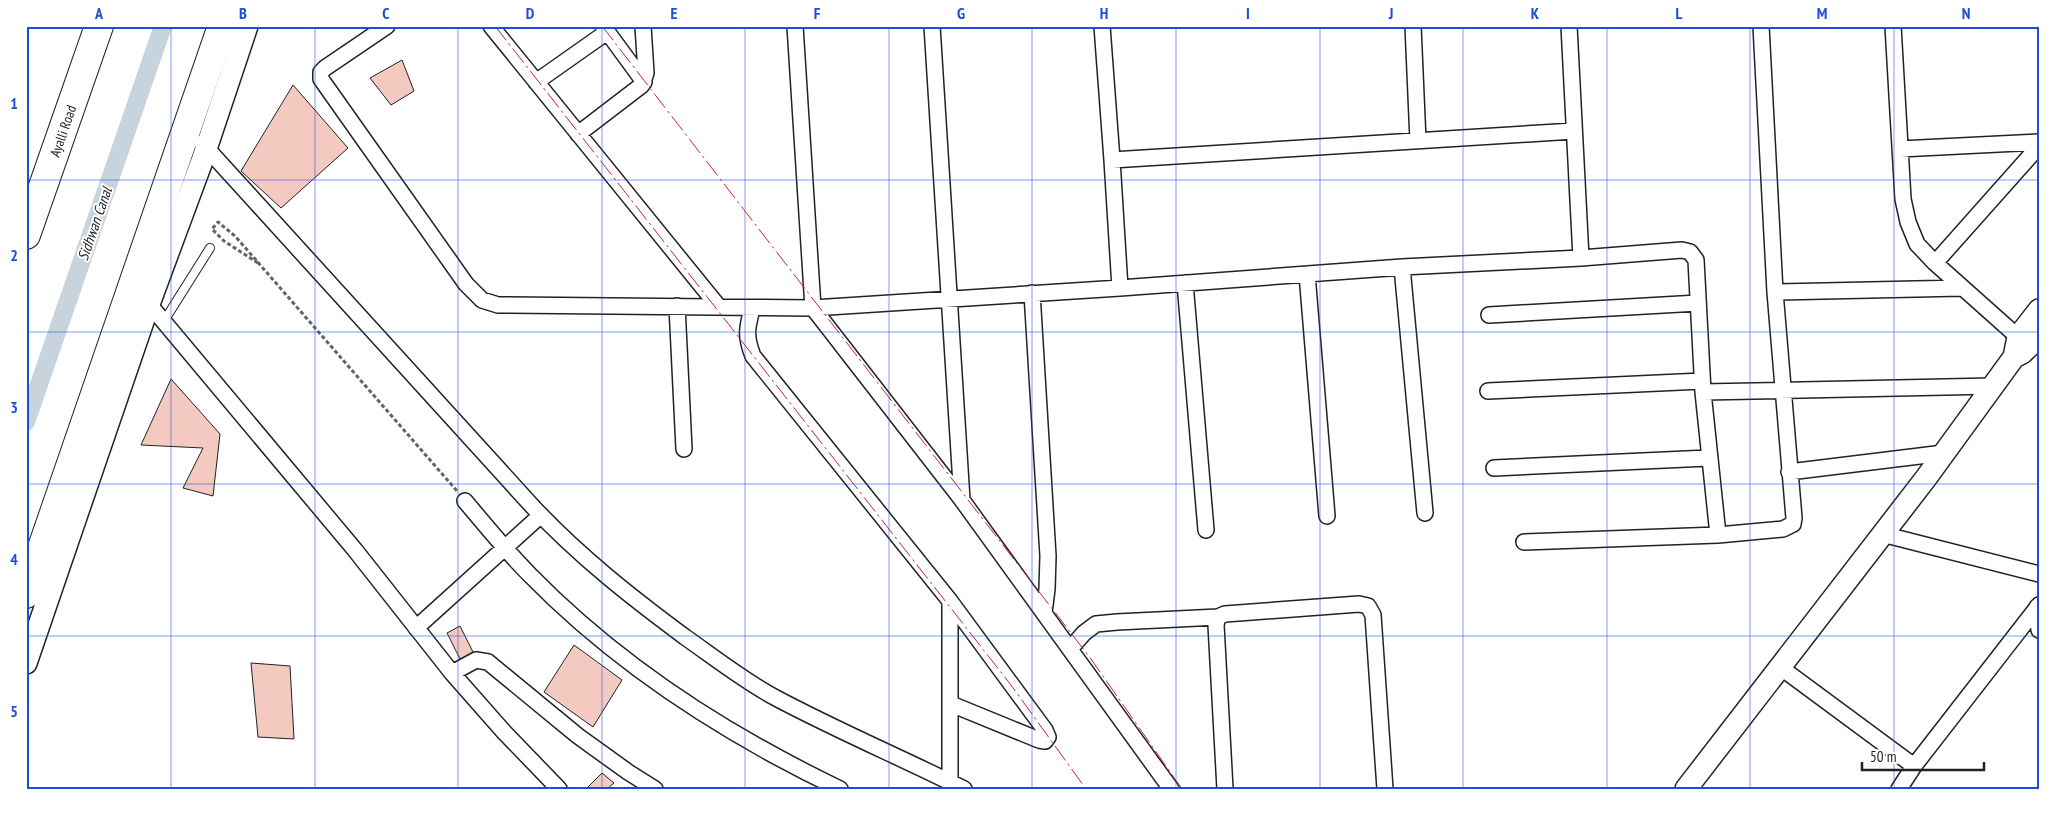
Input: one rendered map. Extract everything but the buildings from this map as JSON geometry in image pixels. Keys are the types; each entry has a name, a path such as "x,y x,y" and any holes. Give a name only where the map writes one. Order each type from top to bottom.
{"highway":[{"name":"Ayalli Road","path":"26,235 98,26"},
{"path":"26,594 192,150 222,26"}],"street":[{"path":"26,663 149,304 192,150 247,26"},
{"path":"387,26 325,68 321,72 321,79 466,284 482,300 498,304 718,306 752,309 813,308 1402,267 1581,258 1682,250 1690,252 1696,260 1708,458 1718,535"},
{"path":"491,26 718,306"},
{"path":"578,134 637,90 644,82 646,73 643,26"},
{"path":"795,26 813,308 962,500 1171,789"},
{"path":"932,26 962,500"},
{"path":"1102,26 1120,288"},
{"path":"1413,26 1418,141"},
{"path":"1569,26 1581,258"},
{"path":"1524,542 1718,535 1783,529 1793,524 1775,292 1761,26"},
{"path":"1893,26 1903,199 1908,222 1917,244 1935,263 2024,344"},
{"path":"536,82 605,29 644,82"},
{"path":"1112,160 1574,130"},
{"path":"1900,149 2039,142"},
{"path":"1935,263 2039,146"},
{"path":"192,150 561,537 599,570 649,610 741,676 776,698 964,789"},
{"path":"1402,267 1425,513"},
{"path":"1307,274 1327,516"},
{"path":"1185,283 1206,530"},
{"path":"1775,292 1962,288"},
{"path":"1032,292 1048,556 1048,589 1044,613"},
{"path":"1489,315 1698,303"},
{"path":"149,304 342,535 452,673 504,732 559,789"},
{"path":"677,306 684,449"},
{"path":"752,309 746,332 753,356 950,601 1045,730 1048,737 1045,741 1039,740 951,704"},
{"path":"1686,789 1944,453 2024,344 2039,310"},
{"path":"1488,391 1703,386 1782,391 1992,386"},
{"path":"1789,472 1944,453"},
{"path":"1494,468 1708,458"},
{"path":"465,501 532,577 607,645 674,696 798,769 840,789"},
{"path":"416,628 541,515"},
{"path":"1882,534 2039,574"},
{"path":"950,601 950,782"},
{"path":"1070,649 1084,633 1096,624 1218,617 1225,614 1350,604 1368,606 1373,615 1385,789"},
{"path":"2038,606 2039,630"},
{"path":"1900,788 1914,766 2038,606"},
{"path":"1218,617 1216,625 1225,789"},
{"path":"452,673 476,660 488,662 578,736 655,789"},
{"path":"1780,666 1914,766"}],"lane":[{"path":"164,321 210,248"}],"path":[{"path":"258,263 218,235 212,229 213,225 218,222 223,224 258,263 465,501"}],"waterway":[{"name":"Sidhwan Canal","path":"26,422 163,26"}],"power":[{"path":"495,26 1011,685 1086,789"},
{"path":"602,26 1091,659 1182,789"}]}
